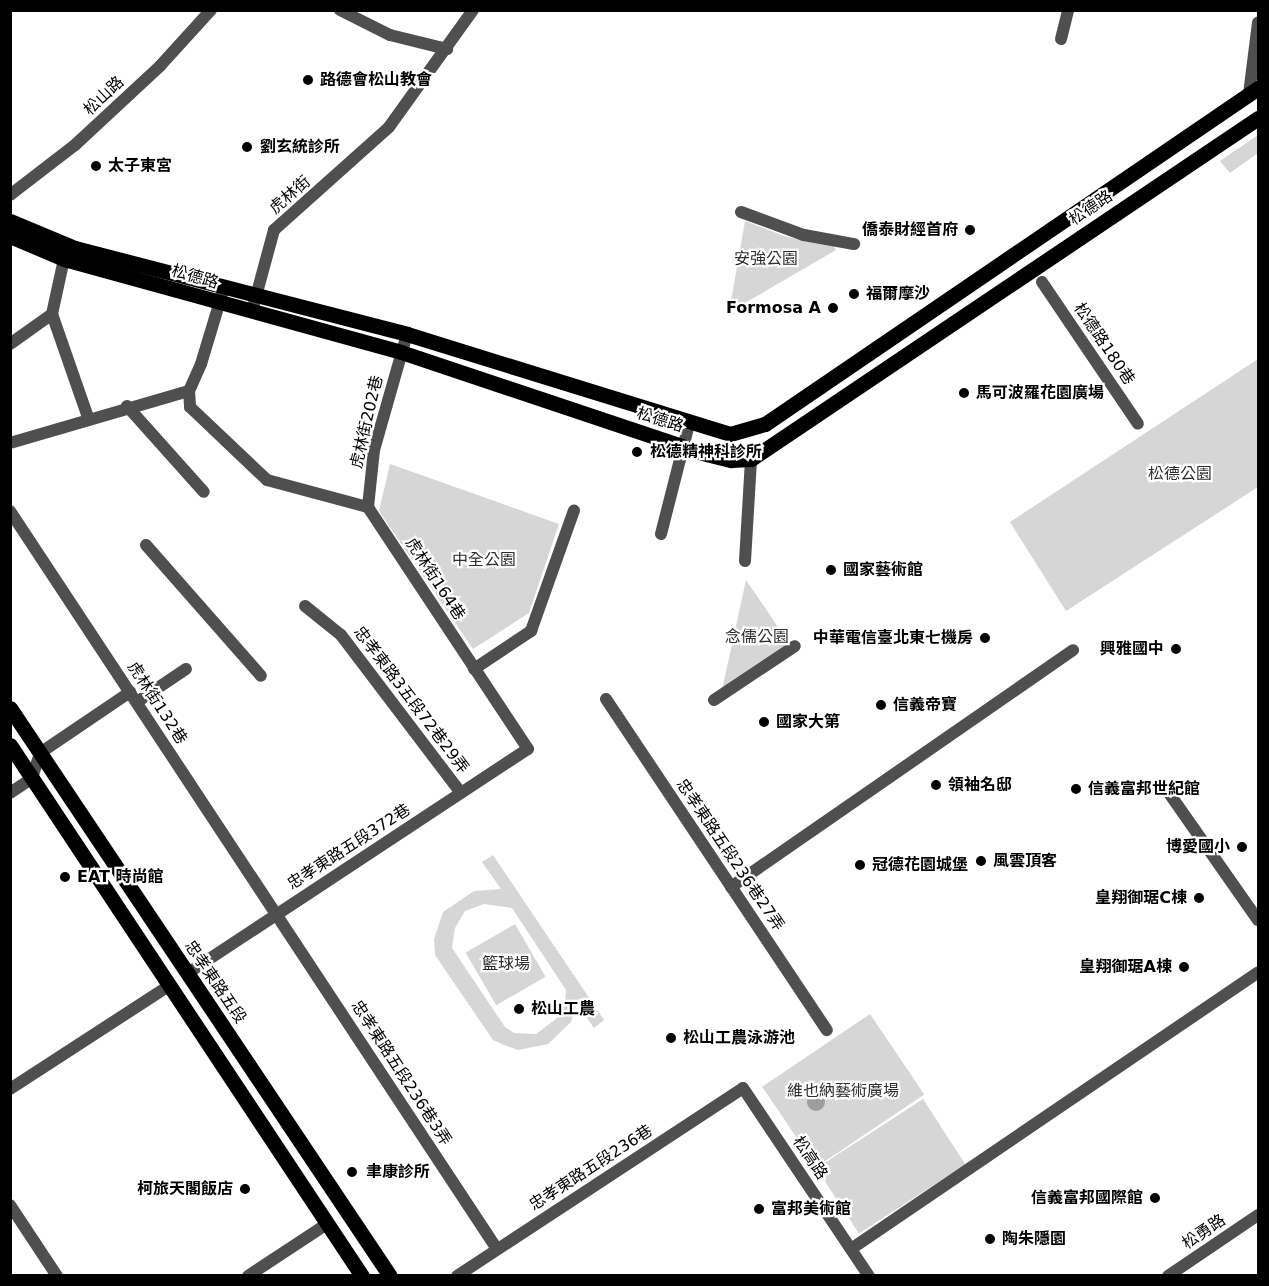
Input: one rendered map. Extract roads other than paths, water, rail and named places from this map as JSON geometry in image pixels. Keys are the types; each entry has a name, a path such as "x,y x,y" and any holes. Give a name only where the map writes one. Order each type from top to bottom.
{"main road":[{"name":"松德路","path":"10,237 64,259 222,296 257,295 407,334 689,424 730,434 765,424 1254,91"},
{"name":"松德路","path":"10,221 75,248 222,296 252,311 401,352 731,460 751,459 1258,118"},
{"name":"忠孝東路五段","path":"10,708 390,1275"},
{"path":"10,745 362,1275"},
{"path":"170,986 188,973"}],"street":[{"name":"松山路","path":"10,195 75,145 160,66 211,10"},
{"path":"340,10 355,20 390,35 447,48"},
{"path":"355,20 364,10"},
{"name":"虎林街","path":"252,311 274,230 389,126 473,10"},
{"path":"1061,39 1068,10"},
{"path":"1254,91 1258,23"},
{"path":"741,212 804,235 854,244"},
{"path":"64,259 52,314 88,420"},
{"name":"松德路180巷","path":"1042,282 1138,424"},
{"path":"222,296 189,390 190,407 267,480 368,507"},
{"path":"10,344 52,314"},
{"name":"虎林街202巷","path":"368,507 374,450 407,334"},
{"path":"10,443 127,406 189,390"},
{"path":"127,406 204,492"},
{"path":"661,534 689,424"},
{"path":"745,561 751,459"},
{"name":"虎林街164巷","path":"368,507 528,748"},
{"path":"474,669 531,631 574,510"},
{"name":"虎林街132巷","path":"10,511 277,914"},
{"path":"146,545 261,676"},
{"name":"忠孝東路3五段72巷29弄","path":"305,606 341,635 461,793"},
{"path":"714,700 795,646"},
{"path":"731,887 1073,650"},
{"path":"10,793 32,778 40,753 186,669"},
{"name":"忠孝東路五段236巷27弄","path":"606,699 827,1030"},
{"name":"忠孝東路五段372巷","path":"188,973 528,748"},
{"path":"1168,793 1258,920"},
{"name":"忠孝東路五段236巷3弄","path":"277,914 497,1249"},
{"path":"851,1249 1258,972"},
{"path":"10,1089 170,986"},
{"name":"忠孝東路五段236巷","path":"457,1275 743,1088"},
{"name":"松高路","path":"743,1088 869,1275"},
{"path":"10,1205 57,1275"},
{"name":"松勇路","path":"1168,1275 1258,1215"},
{"path":"248,1275 327,1224"}],"place":[{"name":"路德會松山教會","path":"308,80"},
{"name":"劉玄統診所","path":"247,147"},
{"name":"太子東宮","path":"96,166"},
{"name":"僑泰財經首府","path":"970,230"},
{"name":"福爾摩沙","path":"854,294"},
{"name":"Formosa A","path":"833,308"},
{"name":"馬可波羅花園廣場","path":"964,393"},
{"name":"松德精神科診所","path":"637,452"},
{"name":"國家藝術館","path":"831,570"},
{"name":"中華電信臺北東七機房","path":"985,638"},
{"name":"興雅國中","path":"1176,649"},
{"name":"信義帝寶","path":"881,705"},
{"name":"國家大第","path":"764,722"},
{"name":"領袖名邸","path":"936,785"},
{"name":"信義富邦世紀館","path":"1076,789"},
{"name":"博愛國小","path":"1242,847"},
{"name":"風雲頂客","path":"981,861"},
{"name":"冠德花園城堡","path":"860,865"},
{"name":"EAT 時尚館","path":"65,877"},
{"name":"皇翔御琚C棟","path":"1199,898"},
{"name":"皇翔御琚A棟","path":"1184,967"},
{"name":"松山工農","path":"519,1009"},
{"name":"松山工農泳游池","path":"671,1038"},
{"name":"聿康診所","path":"352,1172"},
{"name":"柯旅天閣飯店","path":"245,1189"},
{"name":"信義富邦國際館","path":"1155,1198"},
{"name":"富邦美術館","path":"759,1209"},
{"name":"陶朱隱園","path":"990,1239"}],"park label":[{"name":"安強公園","path":"766,259"},
{"name":"松德公園","path":"1180,474"},
{"name":"中全公園","path":"484,560"},
{"name":"念儒公園","path":"757,637"},
{"name":"籃球場","path":"506,964"},
{"name":"維也納藝術廣場","path":"843,1091"}]}
